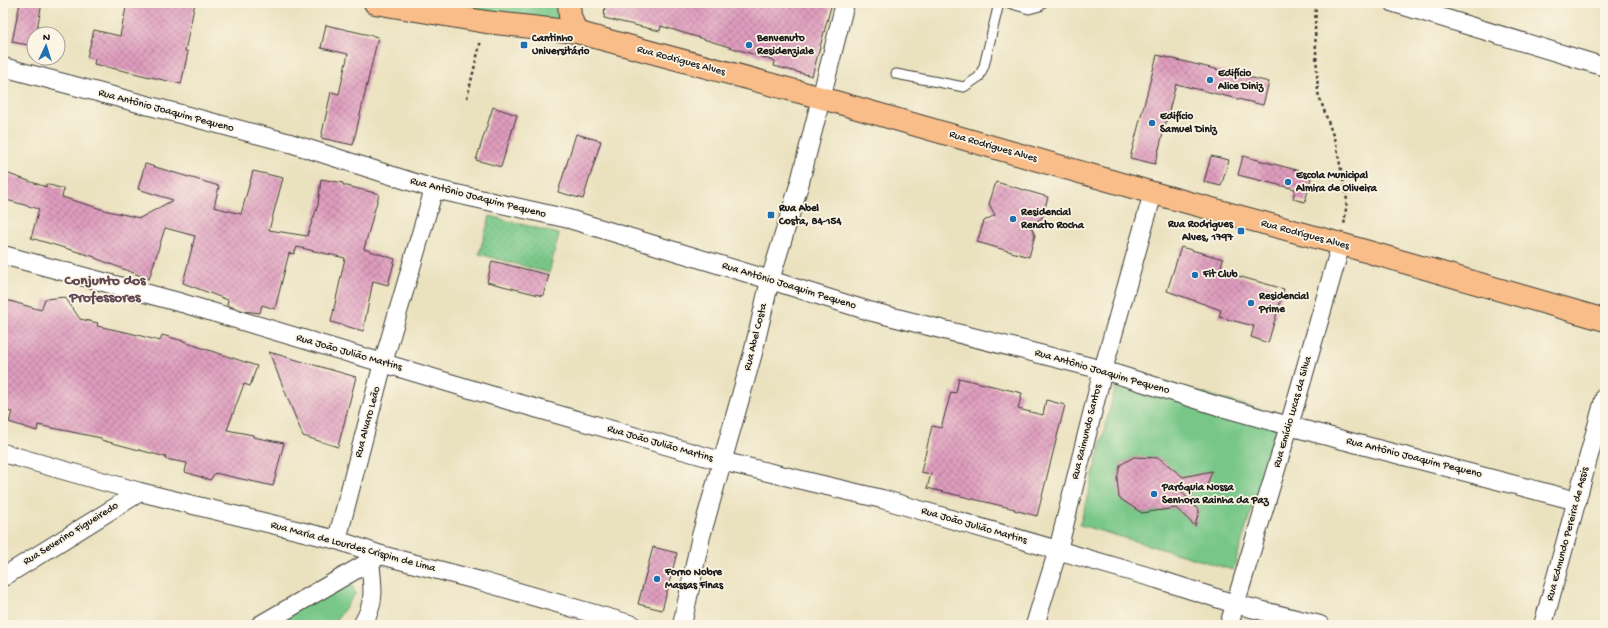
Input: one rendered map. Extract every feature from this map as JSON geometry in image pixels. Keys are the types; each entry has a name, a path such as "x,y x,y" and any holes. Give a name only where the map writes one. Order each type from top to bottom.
{"main road":[{"name":"Rua Rodrigues Alves","path":"376,3 486,22 576,32 822,98 1605,320"},
{"path":"569,3 570,16 576,32"}],"street":[{"name":"Rua Abel Costa","path":"682,625 702,536 753,353 770,280 800,182 845,3"},
{"path":"1394,3 1605,67"},
{"name":"Rua Antônio Joaquim Pequeno","path":"3,67 290,143 434,189 569,220 869,311 1103,370 1218,406 1289,426 1577,501"},
{"name":"Rua Alvaro Leão","path":"337,540 383,363 434,189"},
{"name":"Rua Raimundo Santos","path":"1035,625 1058,550 1103,370 1153,193"},
{"name":"Rua Emídio Lucas da Silva","path":"1229,625 1289,426 1341,244"},
{"name":"Rua João Julião Martins","path":"3,255 182,303 722,462 882,499 1157,579 1235,604 1320,625"},
{"name":"Rua Edmundo Pereira de Assis","path":"1543,625 1605,396"},
{"name":"Rua Maria de Lourdes Crispim de Lima","path":"3,453 140,492 337,540 375,559 480,581 633,625"},
{"name":"Rua Severino Figueiredo","path":"3,577 140,492"},
{"path":"260,625 375,559 374,595 362,625"}],"lane":[{"path":"896,74 964,87 979,77 984,66 999,3"},
{"path":"1009,3 1029,9 1040,6 1042,3"}],"path":[{"path":"1316,3 1315,30 1318,93 1336,144 1347,200 1341,244"},
{"path":"467,98 486,22"}],"green space":[{"path":"412,3 564,3 567,24"},
{"path":"490,216 559,234 549,273 479,254"},
{"path":"1120,369 1281,416 1233,570 1080,525","holes":["1134,457 1159,458 1183,477 1211,471 1206,488 1190,490 1188,498 1199,511 1195,526 1176,508 1142,513 1120,498 1117,479 1120,465"]},
{"path":"346,564 355,594 336,621 329,625 250,625"}],"building":[{"path":"20,3 42,3 38,26 26,26 26,45 12,42"},
{"path":"127,3 195,3 185,51 188,52 181,84 94,64 95,59 87,57 94,30 120,36"},
{"path":"605,3 832,3 812,76 774,66 775,61 661,26 660,31 604,18"},
{"path":"326,25 378,37 353,145 321,138 331,92 339,94 348,54 321,48"},
{"path":"1157,55 1269,82 1263,105 1176,84 1155,164 1130,158"},
{"path":"493,107 517,115 501,167 476,160"},
{"path":"576,134 601,141 583,199 558,192"},
{"path":"1211,156 1229,160 1221,186 1204,182"},
{"name":"Escola Municipal Almira de Oliveira","path":"1243,156 1312,174 1305,202 1293,199 1295,189 1238,175"},
{"path":"145,164 219,186 214,207 241,214 253,171 283,178 269,230 307,236 318,205 321,179 343,183 343,185 379,194 364,249 395,259 388,285 373,281 363,331 331,322 345,258 297,247 294,254 289,253 275,309 262,305 260,313 244,311 227,305 228,300 183,283 195,236 165,228 149,279 95,257 31,238 39,209 3,199 3,172 46,187 46,184 64,189 62,197 108,211 140,218 173,200 138,189"},
{"name":"Residencial Renato Rocha","path":"996,182 1048,197 1042,218 1030,225 1035,235 1029,257 977,242 984,221 995,215 989,204"},
{"path":"1181,247 1223,259 1220,271 1284,289 1268,343 1251,337 1254,326 1219,317 1221,310 1167,291"},
{"path":"492,261 549,275 543,296 487,282"},
{"path":"65,297 80,319 98,323 97,326 160,341 162,335 257,366 250,386 244,384 227,430 284,443 273,486 215,473 210,480 185,472 187,463 165,459 166,457 101,440 101,438 38,425 37,431 9,422 12,412 3,411 3,299 41,310 45,299"},
{"path":"269,352 356,377 338,447 303,436"},
{"path":"959,378 1022,393 1018,409 1043,415 1046,400 1065,405 1037,516 1014,510 1015,509 927,488 931,474 921,472 932,426 941,428 951,392 956,393"},
{"name":"Paróquia Nossa Senhora Rainha da Paz","path":"1134,457 1159,458 1183,477 1212,471 1206,488 1181,491 1199,511 1195,526 1176,508 1142,513 1119,498 1117,479 1120,465"},
{"name":"Forno Nobre Massas Finas","path":"653,547 677,553 662,610 638,604"}],"place":[{"name":"Cantinho Universitário","path":"524,45"},
{"name":"Benvenuto Residenziale","path":"749,45"},
{"name":"Edifício Alice Diniz","path":"1210,80"},
{"name":"Edifício Samuel Diniz","path":"1152,123"},
{"name":"Escola Municipal Almira de Oliveira","path":"1288,182"},
{"name":"Rua Abel Costa, 84-154","path":"771,215"},
{"name":"Residencial Renato Rocha","path":"1013,219"},
{"name":"Rua Rodrigues Alves, 1797","path":"1241,231"},
{"name":"Fit Club","path":"1195,275"},
{"name":"Residencial Prime","path":"1251,303"},
{"name":"Paróquia Nossa Senhora Rainha da Paz","path":"1154,494"},
{"name":"Forno Nobre Massas Finas","path":"657,579"}],"district":[{"name":"Conjunto dos Professores","path":"105,290"}]}
